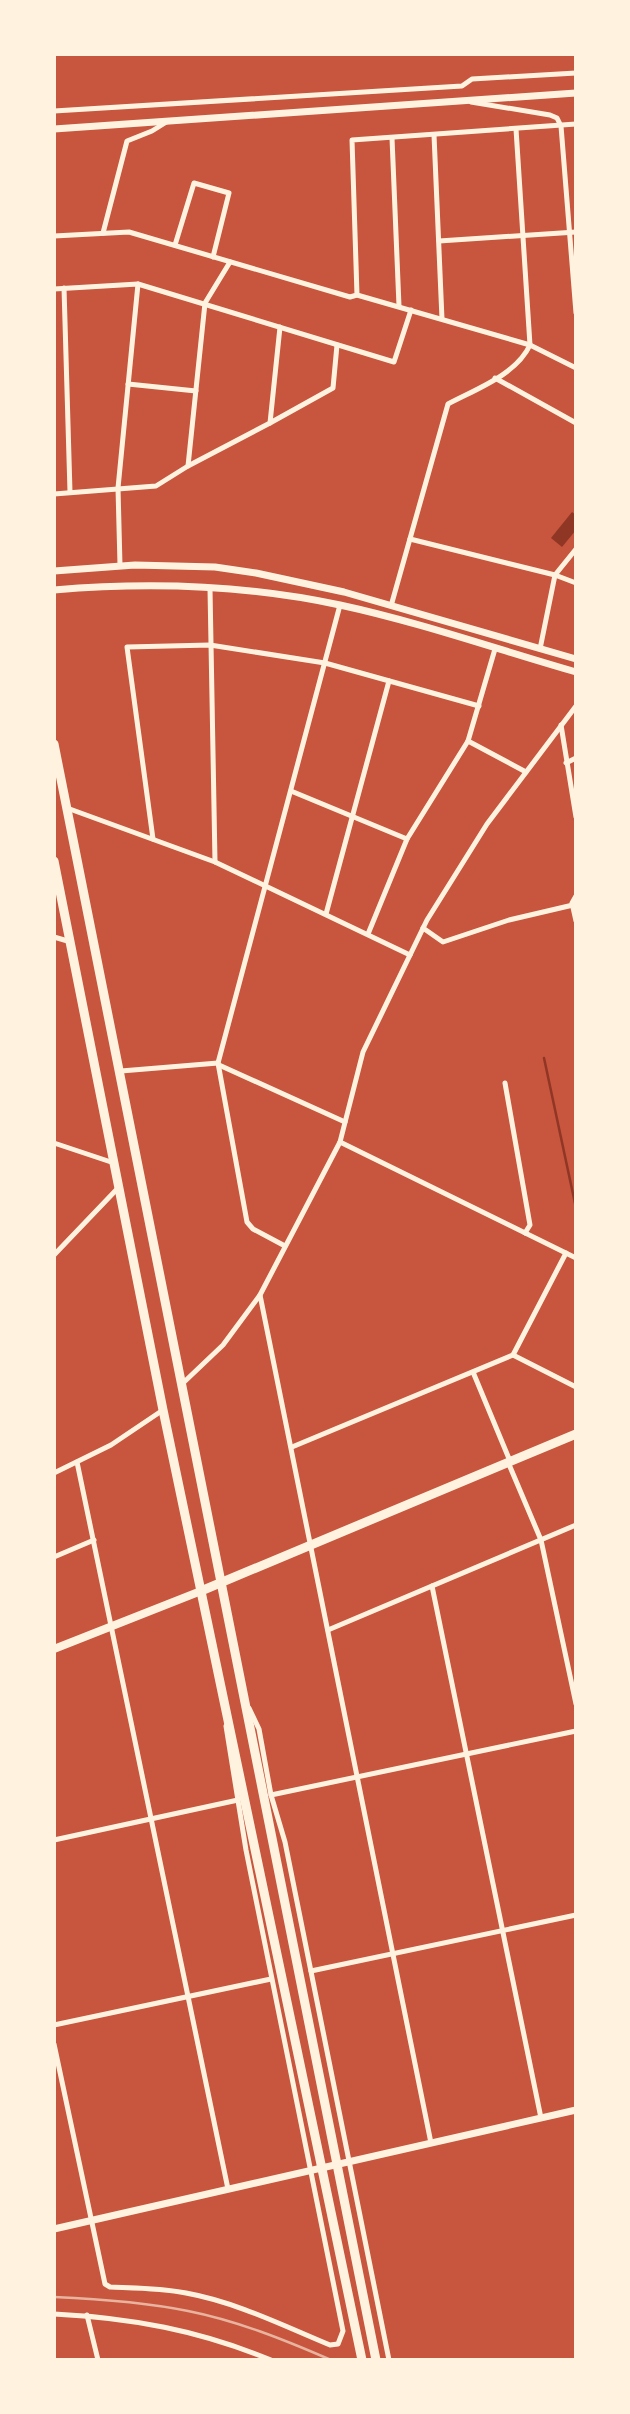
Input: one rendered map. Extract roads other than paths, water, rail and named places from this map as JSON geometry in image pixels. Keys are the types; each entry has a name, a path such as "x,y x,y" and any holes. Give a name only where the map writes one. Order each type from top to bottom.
{"main road":[{"path":"54,744 376,2360"},
{"path":"54,861 163,1410 362,2360"},
{"path":"54,1649 201,1591 576,1434"}],"street":[{"path":"54,111 462,86 472,79 576,73"},
{"path":"54,129 576,93"},
{"path":"468,102 557,118 561,126 573,232 576,313"},
{"path":"103,233 127,141 152,131 167,121"},
{"path":"357,295 352,140 576,124"},
{"path":"391,606 449,404 495,378 525,355 530,345 516,129"},
{"path":"435,135 442,319"},
{"path":"392,138 399,306"},
{"path":"175,246 194,183 229,193 213,257"},
{"path":"54,236 129,232 350,297 357,295 399,306 530,345 576,368"},
{"path":"439,241 573,232"},
{"path":"188,466 205,303 230,262"},
{"path":"54,289 138,284 394,362 411,310"},
{"path":"120,565 118,488 138,284"},
{"path":"64,288 70,492"},
{"path":"270,424 280,327"},
{"path":"54,494 156,486 333,388 337,345"},
{"path":"495,378 576,423"},
{"path":"128,384 196,391"},
{"path":"410,539 555,575 576,583"},
{"path":"540,649 555,575 576,548"},
{"path":"54,571 120,565 215,567 256,573 295,580 576,659"},
{"path":"54,590 153,585 254,592 340,605 576,672"},
{"path":"210,589 215,862"},
{"path":"285,1247 253,1229 247,1222 219,1064 340,605"},
{"path":"153,839 127,647 210,645 325,663 479,706"},
{"path":"368,934 407,839 468,741 495,649"},
{"path":"326,914 389,681"},
{"path":"180,1385 223,1345 260,1295 340,1142 363,1052 423,928 487,824 576,706"},
{"path":"561,725 576,817"},
{"path":"468,741 526,772"},
{"path":"566,763 576,758"},
{"path":"291,792 407,839"},
{"path":"67,808 215,862 410,955"},
{"path":"576,896 573,905 576,921"},
{"path":"423,928 443,942 509,920 573,905"},
{"path":"54,937 71,943"},
{"path":"121,1071 219,1064 345,1122"},
{"path":"505,1083 530,1224 525,1233"},
{"path":"340,1142 576,1258"},
{"path":"54,1143 115,1163"},
{"path":"54,1255 120,1187"},
{"path":"292,1447 513,1355 566,1253"},
{"path":"260,1295 432,2143"},
{"path":"513,1355 576,1387"},
{"path":"473,1372 541,1540 576,1704"},
{"path":"54,1473 111,1445 163,1410"},
{"path":"77,1462 228,2189"},
{"path":"328,1630 576,1525"},
{"path":"54,1557 94,1540"},
{"path":"432,1586 541,2118"},
{"path":"243,1696 259,1729 271,1796 285,1842 389,2360"},
{"path":"54,2044 105,2284 110,2287 188,2293 241,2309 330,2345 338,2344 343,2331 246,1850 226,1731 225,1698"},
{"path":"271,1796 576,1731"},
{"path":"54,1840 238,1800"},
{"path":"311,1971 576,1915"},
{"path":"54,2025 271,1979"},
{"path":"54,2229 576,2110"},
{"path":"54,2314 142,2321 271,2360"},
{"path":"87,2315 98,2360"}],"waterway":[{"path":"544,1058 576,1208"}],"railway":[{"path":"54,2297 138,2303 207,2315 261,2332 331,2360"}]}
